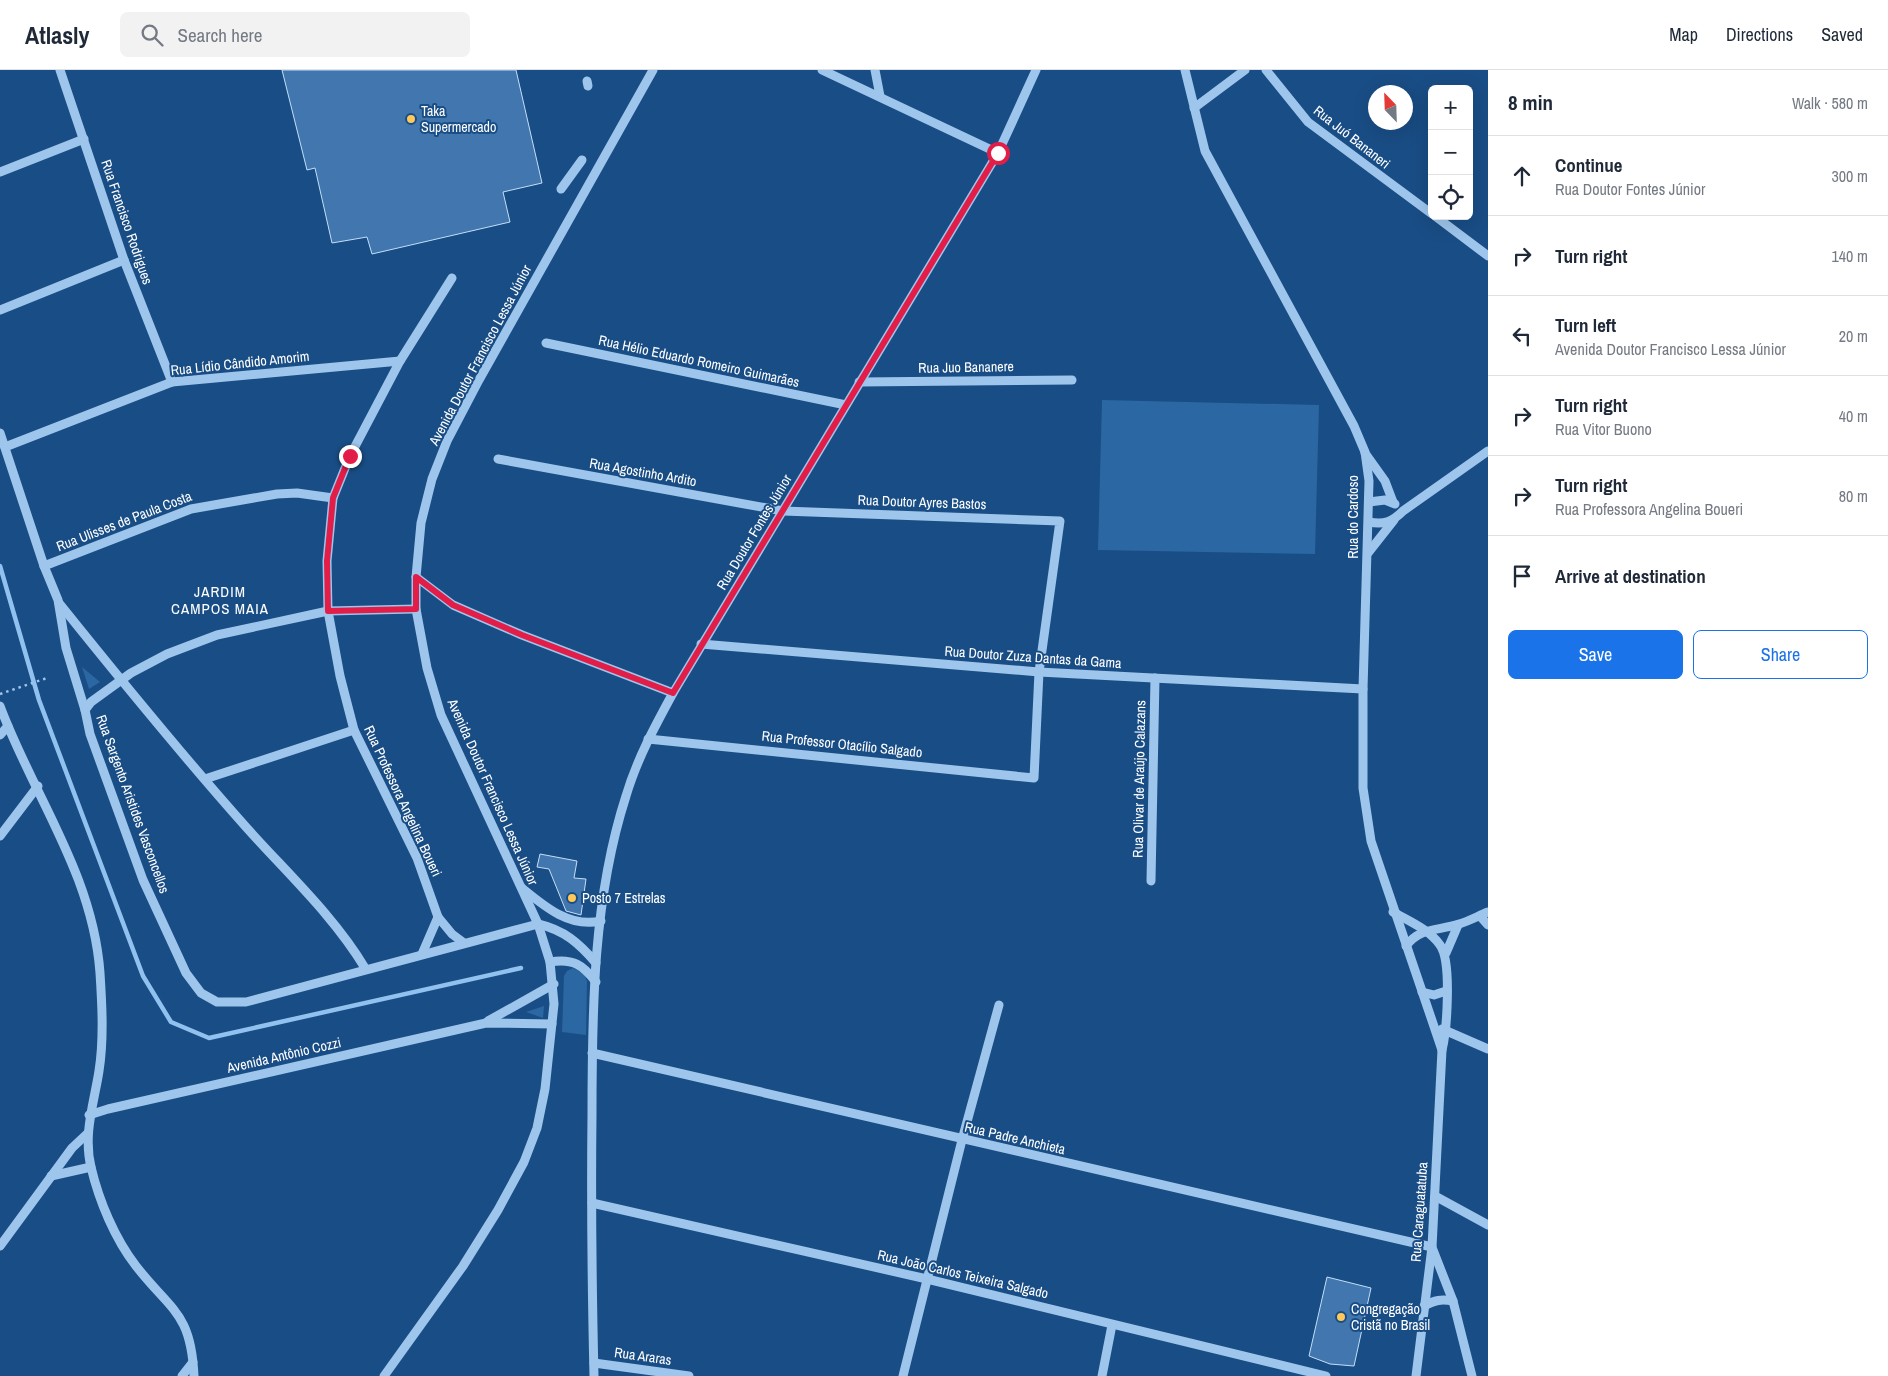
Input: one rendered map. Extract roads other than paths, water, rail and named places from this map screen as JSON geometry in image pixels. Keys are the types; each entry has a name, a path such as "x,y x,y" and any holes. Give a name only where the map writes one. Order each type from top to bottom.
{"street":[{"name":"Rua Francisco Rodrigues","path":"60,70 124,260 172,382"},
{"name":"Avenida Doutor Francisco Lessa Júnior","path":"384,1376 463,1266 498,1210 524,1162 536,1128 552,1040 554,984 550,962 538,924 441,715 427,668 416,609 416,577 421,523 432,479 447,441 479,380 653,70"},
{"path":"822,70 998,153"},
{"path":"875,70 880,96"},
{"name":"Rua Doutor Fontes Júnior","path":"594,1376 592,1042 596,963 608,866 626,796 648,739 673,693 998,153 1036,70"},
{"name":"Rua do Cardoso","path":"1185,70 1205,151 1354,426 1365,452 1369,522 1363,689 1363,788 1371,841 1406,946"},
{"path":"1194,108 1245,70"},
{"name":"Rua Juó Bananeri","path":"1266,70 1308,122 1428,211"},
{"path":"0,172 84,139"},
{"path":"561,189 582,160"},
{"name":"Rua Juó Bananeri","path":"1440,220 1488,256"},
{"path":"0,310 124,260"},
{"name":"Rua Professora Angelina Boueri","path":"452,278 400,361 350,456 333,498 327,561 328,611 340,676 354,730 417,858 438,917 452,934 464,943"},
{"name":"Rua Hélio Eduardo Romeiro Guimarães","path":"546,343 846,405"},
{"name":"Rua Lídio Cândido Amorim","path":"5,447 172,382 400,361"},
{"name":"Rua Juo Bananere","path":"860,382 1072,380"},
{"name":"Rua Sargento Aristides Vasconcellos","path":"0,434 44,566 58,600 66,648 85,710 90,734 143,880 186,973 201,994 217,1002 246,1002 365,968 538,924"},
{"path":"1368,553 1403,511 1488,451"},
{"path":"1365,452 1385,481 1393,502 1403,511"},
{"name":"Rua Agostinho Ardito","path":"498,460 783,511"},
{"name":"Rua Ulisses de Paula Costa","path":"44,566 191,509 277,494 297,493 333,498"},
{"path":"1369,502 1385,500 1393,502"},
{"name":"Rua Doutor Ayres Bastos","path":"783,511 1060,521 1039,672"},
{"path":"1369,522 1385,523 1394,520"},
{"path":"416,577 453,605 522,635 673,693"},
{"name":"Rua Sargento Aristides Vasconcellos","path":"58,600 121,680 205,779 332,921 365,968"},
{"path":"121,680 167,654 217,635 328,611 416,609"},
{"name":"Rua Doutor Zuza Dantas da Gama","path":"701,644 1039,672 1363,689"},
{"name":"Rua Professor Otacílio Salgado","path":"648,739 1034,778 1039,672"},
{"name":"Rua Olivar de Araújo Calazans","path":"1151,881 1155,678"},
{"name":"Rua Sargento Aristides Vasconcellos","path":"85,710 91,702 121,680"},
{"path":"0,706 66,845 91,918 100,971 100,1062 88,1133 91,1167 102,1200 119,1238 136,1266 172,1305 183,1322 189,1336 194,1376"},
{"path":"0,735 8,726"},
{"path":"205,779 354,730"},
{"path":"0,836 38,786"},
{"path":"520,886 550,910 568,919 584,923 601,921"},
{"path":"1394,912 1434,937 1446,953"},
{"path":"1406,946 1411,939 1424,930 1458,924 1484,914 1488,925"},
{"path":"422,954 438,917"},
{"path":"538,924 566,934 581,945 596,963"},
{"path":"1446,953 1458,924"},
{"name":"Rua Caraguatatuba","path":"1406,946 1442,1050"},
{"name":"Rua Caraguatatuba","path":"1416,1376 1432,1247 1442,1050 1447,1030 1446,953"},
{"path":"550,962 564,960 576,962 585,967 596,982"},
{"name":"Avenida Antônio Cozzi","path":"486,1023 554,984"},
{"path":"1422,992 1434,995 1446,991"},
{"path":"903,1376 962,1140 999,1005"},
{"name":"Avenida Antônio Cozzi","path":"90,1116 108,1109 486,1023 552,1024"},
{"path":"1434,1028 1447,1030 1488,1049"},
{"name":"Rua Padre Anchieta","path":"592,1053 962,1140 1432,1247"},
{"path":"0,1246 72,1148 88,1133"},
{"path":"51,1176 67,1170 91,1167"},
{"path":"1435,1196 1488,1225"},
{"name":"Rua João Carlos Teixeira Salgado","path":"592,1203 928,1279 1326,1376"},
{"path":"1432,1247 1453,1301 1472,1376"},
{"path":"1424,1306 1434,1300 1453,1301"},
{"path":"1102,1376 1112,1325"},
{"path":"182,1376 193,1362"},
{"name":"Rua Araras","path":"594,1363 689,1376"}],"waterway":[{"path":"0,566 39,700 143,976 171,1022 209,1038 521,968"}],"place":[{"name":"Taka Supermercado","path":"411,119"},
{"name":"Posto 7 Estrelas","path":"572,898"},
{"name":"Congregação Cristã no Brasil","path":"1341,1317"}],"district":[{"name":"JARDIM CAMPOS MAIA","path":"220,600"}]}
